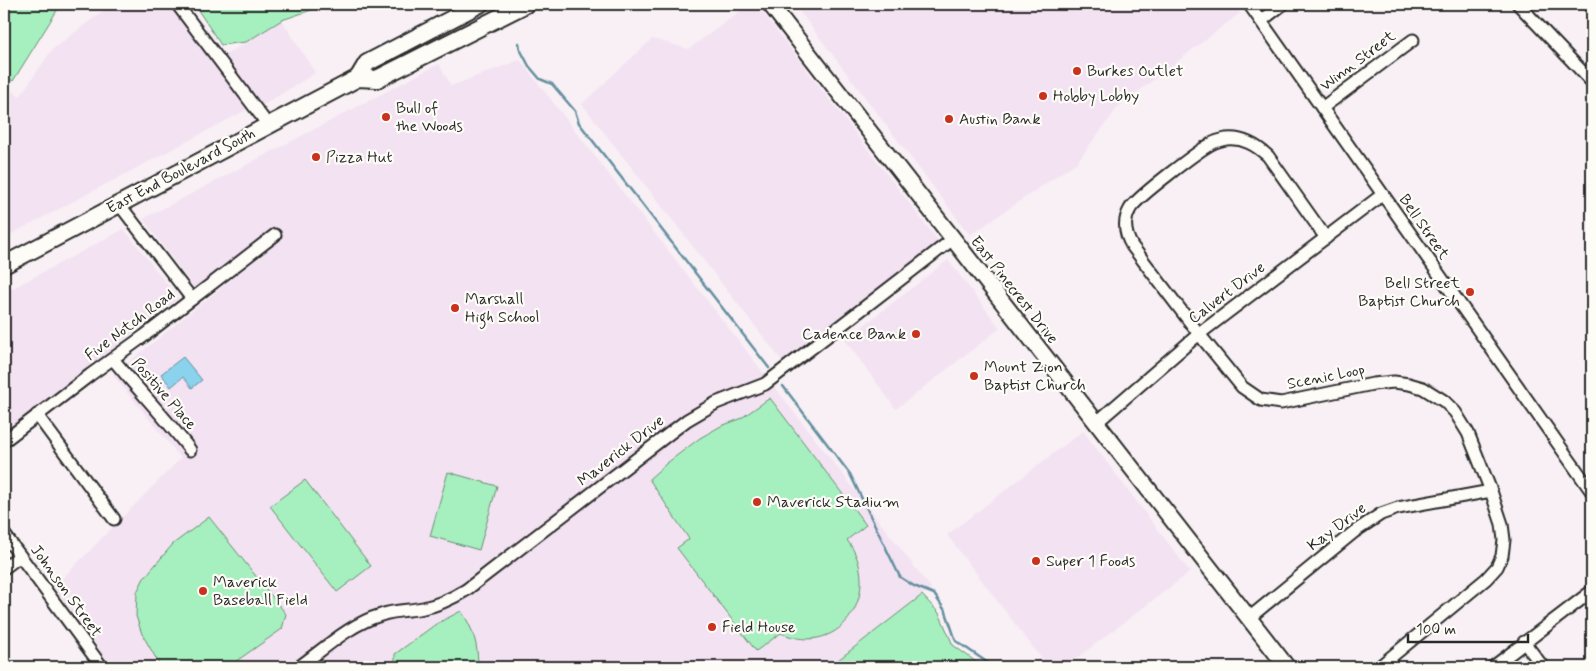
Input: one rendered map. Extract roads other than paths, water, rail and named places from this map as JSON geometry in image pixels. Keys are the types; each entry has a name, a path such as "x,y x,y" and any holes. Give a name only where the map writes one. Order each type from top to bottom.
{"highway":[{"name":"East End Boulevard South","path":"4,265 358,78 367,63 480,4"},
{"name":"East End Boulevard South","path":"358,78 377,79 526,4"}],"main road":[{"name":"East Pinecrest Drive","path":"770,4 1287,667"}],"street":[{"path":"177,4 268,126"},
{"name":"Bell Street","path":"1249,4 1592,492"},
{"path":"1261,21 1283,4"},
{"path":"1518,4 1592,82"},
{"name":"Winn Street","path":"1322,108 1414,40"},
{"name":"Scenic Loop","path":"1326,238 1272,161 1262,150 1248,142 1230,139 1218,141 1204,148 1135,202 1129,211 1125,225 1132,246 1242,387 1256,398 1281,403 1373,384 1394,382 1409,384 1430,392 1450,406 1461,420 1472,442 1491,491 1504,532 1502,556 1497,567 1486,578 1379,667"},
{"name":"Calvert Drive","path":"1096,423 1199,334 1382,195"},
{"path":"119,204 192,299"},
{"name":"Five Notch Road","path":"4,441 275,235"},
{"name":"Maverick Drive","path":"300,667 342,635 366,621 391,612 436,605 452,599 466,590 687,420 716,403 765,384 953,239"},
{"name":"Positive Place","path":"113,359 190,450"},
{"path":"37,415 114,519"},
{"name":"Kay Drive","path":"1249,618 1354,532 1382,514 1398,508 1491,491"},
{"name":"Johnson Street","path":"4,534 102,667"},
{"path":"4,568 20,556"},
{"path":"1492,667 1592,591"},
{"path":"1524,642 1543,667"}],"water":[{"path":"183,357 202,380 192,388 183,377 171,387 161,374"}],"waterway":[{"path":"519,43 529,66 540,79 552,84 575,111 579,123 769,368"},
{"path":"783,386 850,474 900,577 914,586 934,594 946,612 956,641 994,667"}],"place":[{"name":"Burkes Outlet","path":"1077,71"},
{"name":"Hobby Lobby","path":"1043,96"},
{"name":"Bull of the Woods","path":"386,117"},
{"name":"Austin Bank","path":"949,119"},
{"name":"Pizza Hut","path":"316,157"},
{"name":"Bell Street Baptist Church","path":"1470,292"},
{"name":"Marshall High School","path":"455,308"},
{"name":"Cadence Bank","path":"916,334"},
{"name":"Mount Zion Baptist Church","path":"974,376"},
{"name":"Maverick Stadium","path":"757,502"},
{"name":"Super 1 Foods","path":"1036,561"},
{"name":"Maverick Baseball Field","path":"203,591"},
{"name":"Field House","path":"712,627"}]}
